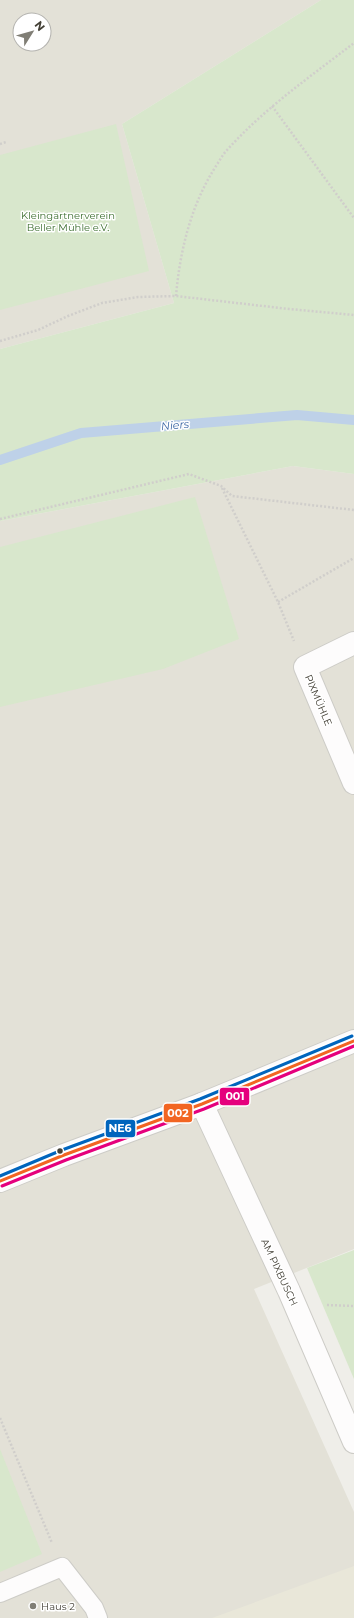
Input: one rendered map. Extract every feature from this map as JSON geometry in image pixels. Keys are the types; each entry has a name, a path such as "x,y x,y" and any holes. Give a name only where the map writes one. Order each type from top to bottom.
{"street":[{"name":"PIXMÜHLE","path":"354,643 305,667 354,783"},
{"path":"0,1181 64,1155 202,1104 354,1041"},
{"name":"AM PIXBUSCH","path":"202,1104 289,1291 354,1442"}],"lane":[{"path":"0,1593 62,1567 94,1608 98,1618"}],"path":[{"path":"176,296 178,266 189,225 204,184 227,149 272,106 354,42"},
{"path":"272,106 354,218"},
{"path":"0,144 6,142"},
{"path":"0,341 38,330 68,316 102,303 138,297 176,296 354,315"},
{"path":"0,519 189,474 221,486 232,496 354,510"},
{"path":"221,486 278,602 305,667"},
{"path":"278,602 354,558"},
{"path":"329,1306 354,1306"},
{"path":"0,1418 62,1567"}],"shaded area":[{"path":"0,0 321,0 122,124 174,303 0,349"},
{"path":"293,466 354,474 354,1249 254,1289 354,1512 354,1618 0,1618 0,521"},
{"path":"354,1566 354,1618 212,1618"}],"green space":[{"path":"321,0 354,0 354,474 293,466 0,521 0,349 174,303 122,124"},
{"name":"Kleingärtnerverein Beller Mühle e.V.","path":"116,124 149,271 0,310 0,155"},
{"path":"195,497 239,639 163,669 0,707 0,547"},
{"path":"354,1250 354,1379 307,1268"},
{"path":"0,1449 42,1554 0,1572"}],"waterway":[{"name":"Niers","path":"0,460 81,433 297,415 354,420"}],"transit line":[{"name":"NE6","path":"0,1176 62,1150 200,1099 352,1036"},
{"name":"002","path":"0,1181 64,1155 202,1104 354,1041"},
{"name":"001","path":"2,1186 66,1160 204,1109 354,1046"}],"place":[{"name":"Haus 2","path":"33,1606"}]}
